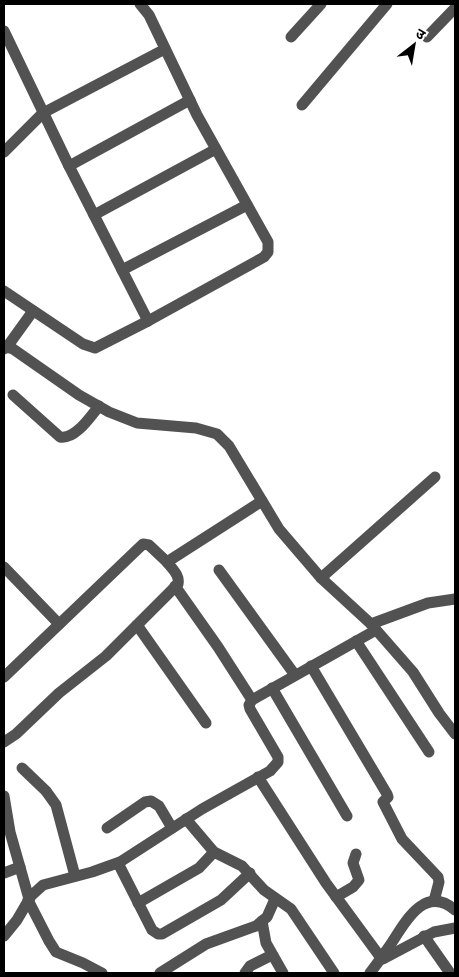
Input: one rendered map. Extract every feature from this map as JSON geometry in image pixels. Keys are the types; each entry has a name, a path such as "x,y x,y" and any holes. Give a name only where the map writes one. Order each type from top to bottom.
{"street":[{"path":"4,292 90,348 103,345 148,321 264,257 268,252 268,242 190,100 149,15 140,4"},
{"path":"291,37 321,4"},
{"path":"302,105 387,4"},
{"path":"427,37 455,8"},
{"path":"4,31 69,166 148,321"},
{"path":"4,152 43,113 165,49"},
{"path":"69,166 190,100"},
{"path":"94,215 216,149"},
{"path":"122,270 247,205"},
{"path":"33,311 6,348 13,349 79,395 137,423 196,428 217,434 230,446 279,530 322,578 374,627 413,672 438,713 455,734"},
{"path":"12,395 60,438 66,438 74,434 99,406"},
{"path":"322,578 435,477"},
{"path":"167,562 262,501"},
{"path":"4,676 143,544 149,545 167,562 179,578 175,586 106,656 40,709 22,728 4,742"},
{"path":"4,567 59,624"},
{"path":"219,570 295,675"},
{"path":"175,586 252,700"},
{"path":"4,936 28,900 43,885 118,863 186,819 275,766 278,757 250,709 249,705 252,700 356,641 374,627 428,603 455,599"},
{"path":"137,625 206,723"},
{"path":"356,641 429,752"},
{"path":"310,666 388,794 388,797 383,802 398,833 438,877 439,882 434,901"},
{"path":"272,688 347,816"},
{"path":"22,768 46,791 56,805 75,876"},
{"path":"258,777 336,897 380,960"},
{"path":"4,796 7,817 28,900 48,941 56,952 102,973"},
{"path":"107,828 145,802 151,801 159,806 172,828"},
{"path":"186,819 214,852 237,862 250,873 264,890 275,899 286,904 296,914 334,973"},
{"path":"138,903 199,868 214,852"},
{"path":"336,897 353,887 359,880 353,863 356,854"},
{"path":"118,863 152,930 158,934 162,934 221,900 250,873"},
{"path":"4,873 20,867"},
{"path":"160,973 206,944 244,931 262,922 267,917 275,899"},
{"path":"370,973 410,915 422,905 434,901 455,910"},
{"path":"262,922 264,936 272,955 283,973"},
{"path":"380,960 424,936 455,928"},
{"path":"424,936 450,973"},
{"path":"245,973 250,966 272,955"}]}
